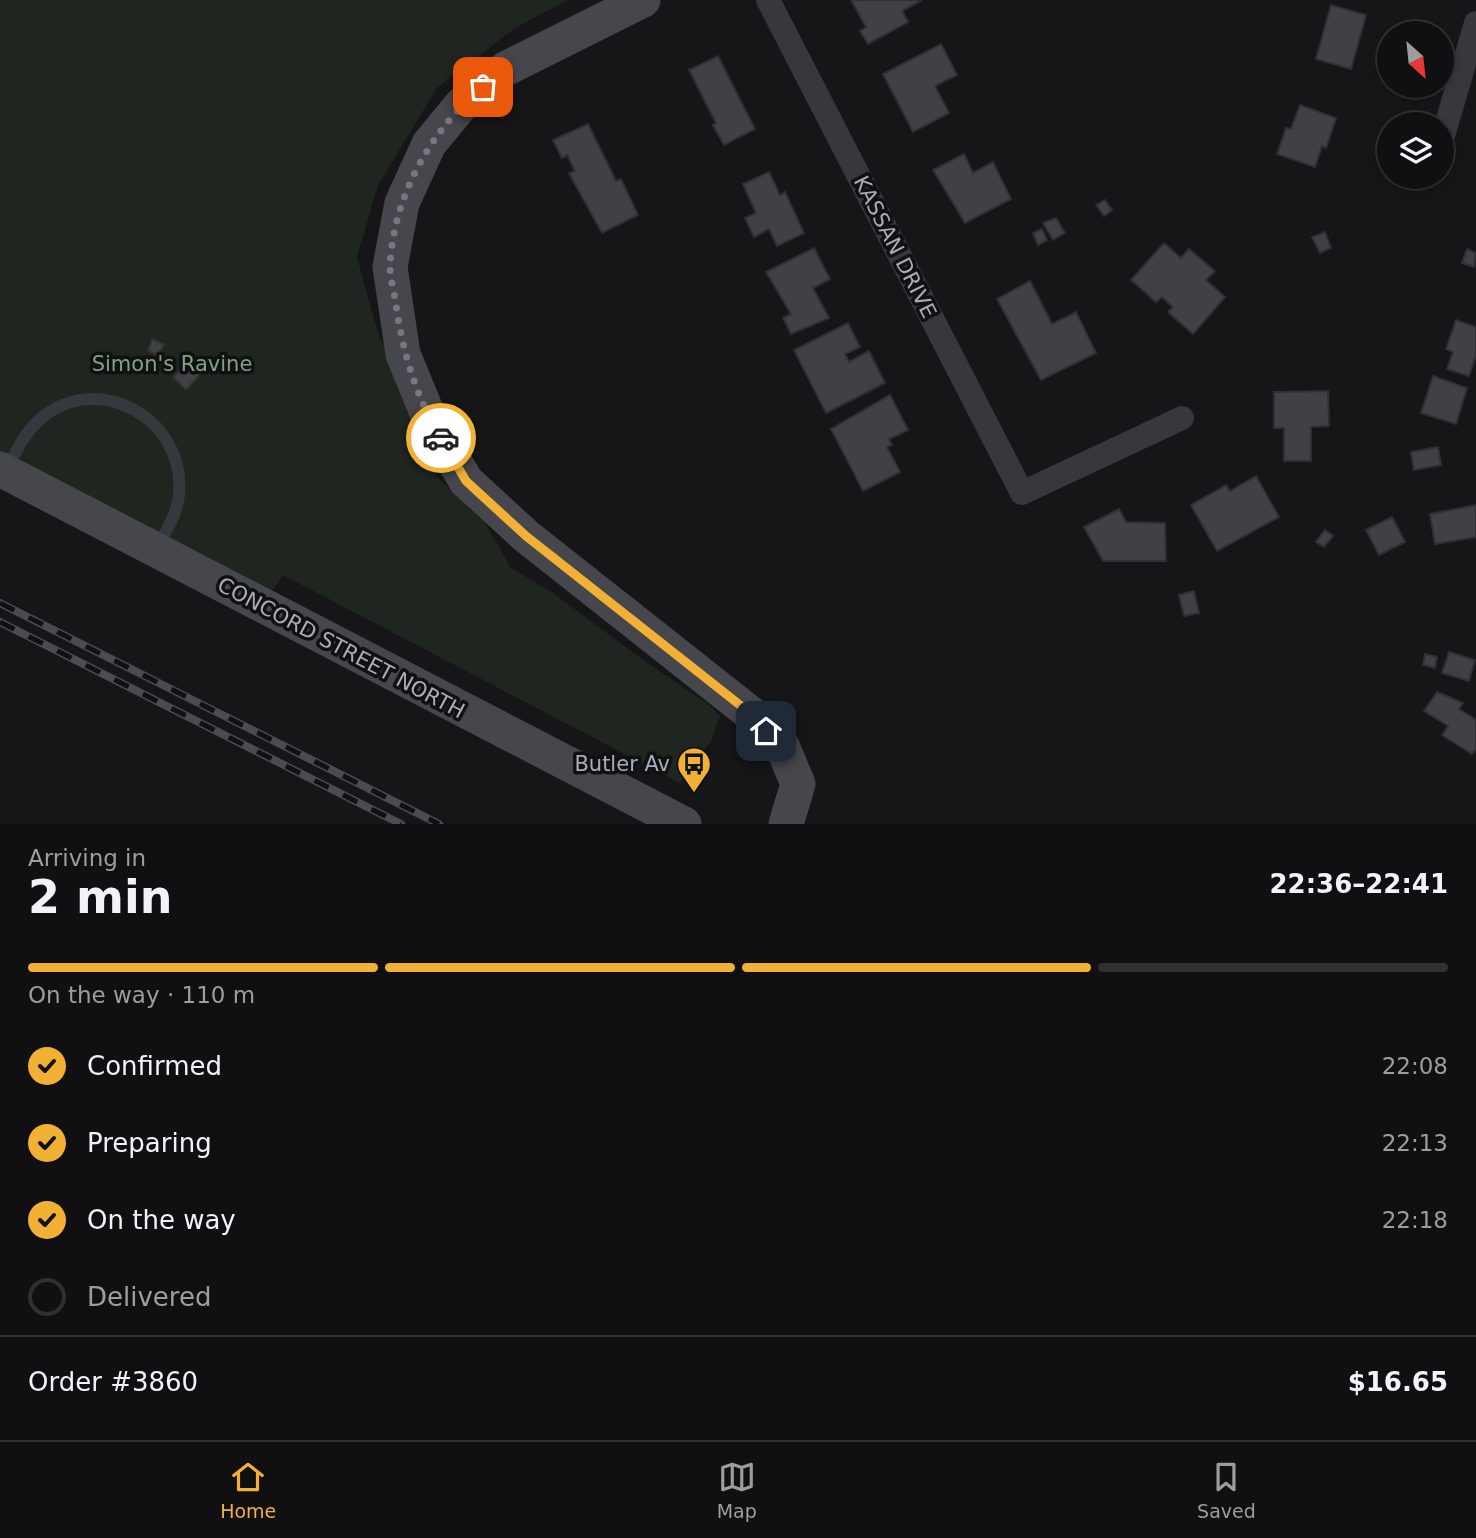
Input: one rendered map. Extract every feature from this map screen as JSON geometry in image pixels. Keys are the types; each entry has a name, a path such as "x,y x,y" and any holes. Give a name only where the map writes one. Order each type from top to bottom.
{"street":[{"path":"643,0 505,69 462,104 429,144 402,203 390,267 403,354 430,420 466,481 526,536 750,713 783,748 798,784 786,824"},
{"name":"KASSAN DRIVE","path":"768,0 1022,493 1182,418"},
{"path":"1450,112 1476,23"},
{"name":"CONCORD STREET NORTH","path":"3,470 684,824"}],"lane":[{"path":"3,470 37,421 51,412 88,398 111,398 136,410 164,439 177,466 179,480 175,511 156,551"}],"green space":[{"name":"Simon's Ravine","path":"0,0 568,0 515,28 437,88 378,185 357,257 377,330 436,476 485,523 511,568 553,593 708,704 720,716 711,741 680,783 283,575 261,606 0,470"}],"building":[{"path":"851,0 922,0 902,11 908,22 868,44 860,31 866,27"},
{"path":"1331,5 1366,15 1351,69 1316,59"},
{"path":"941,44 957,75 935,86 949,113 913,132 883,74"},
{"path":"718,56 755,129 724,145 689,70"},
{"path":"1300,105 1336,118 1326,148 1322,146 1315,167 1277,154 1286,128 1291,129"},
{"path":"588,124 616,181 621,179 638,215 602,233 569,173 575,171 567,155 562,158 553,140"},
{"path":"964,154 973,173 993,162 1011,199 965,223 933,170"},
{"path":"769,172 780,195 785,192 804,233 777,246 769,229 754,237 745,218 756,213 743,184"},
{"path":"1105,200 1112,210 1104,216 1096,205"},
{"path":"1056,218 1065,233 1053,240 1043,223"},
{"path":"1042,229 1047,240 1038,245 1033,233"},
{"path":"1325,232 1331,248 1320,253 1312,237"},
{"path":"1164,243 1181,258 1189,249 1215,271 1206,280 1225,297 1193,334 1168,312 1173,307 1162,297 1156,302 1131,280"},
{"path":"814,248 830,279 813,288 829,318 791,334 783,318 791,314 766,272"},
{"path":"1467,249 1476,253 1474,267 1462,263"},
{"path":"1030,281 1052,324 1076,312 1096,353 1041,380 997,299"},
{"path":"1456,320 1476,327 1476,355 1469,376 1447,369 1453,352 1446,349"},
{"path":"848,323 860,347 845,354 849,362 869,351 885,383 826,413 794,350"},
{"path":"152,339 164,344 159,356 148,351"},
{"path":"193,356 205,369 186,390 173,377"},
{"path":"1433,376 1467,388 1456,424 1421,413"},
{"path":"1328,391 1329,426 1311,427 1311,461 1284,461 1284,428 1274,428 1274,392"},
{"path":"890,395 908,430 889,439 892,445 887,447 900,472 863,491 831,429"},
{"path":"1438,447 1441,465 1414,470 1411,452"},
{"path":"1256,476 1279,517 1217,551 1191,505 1226,485 1230,491"},
{"path":"1476,505 1476,537 1435,544 1430,514"},
{"path":"1119,509 1126,522 1165,523 1166,561 1103,561 1084,527"},
{"path":"1392,517 1405,542 1379,555 1366,530"},
{"path":"1325,530 1333,536 1324,547 1316,542"},
{"path":"1194,591 1199,613 1184,616 1179,595"},
{"path":"1449,652 1475,660 1469,681 1442,673"},
{"path":"1425,654 1437,657 1435,668 1423,665"},
{"path":"1437,692 1463,703 1459,709 1476,720 1476,749 1472,754 1442,735 1448,726 1424,711"}],"railway":[{"path":"0,603 439,824"},
{"path":"0,622 401,824"}],"way so far":[{"path":"441,438 430,420 403,354 390,267 402,203 429,144 462,104 483,87"}],"place":[{"name":"Butler Av","path":"694,794"}],"route":[{"path":"441,438 466,481 526,536 750,713 766,731"}]}
